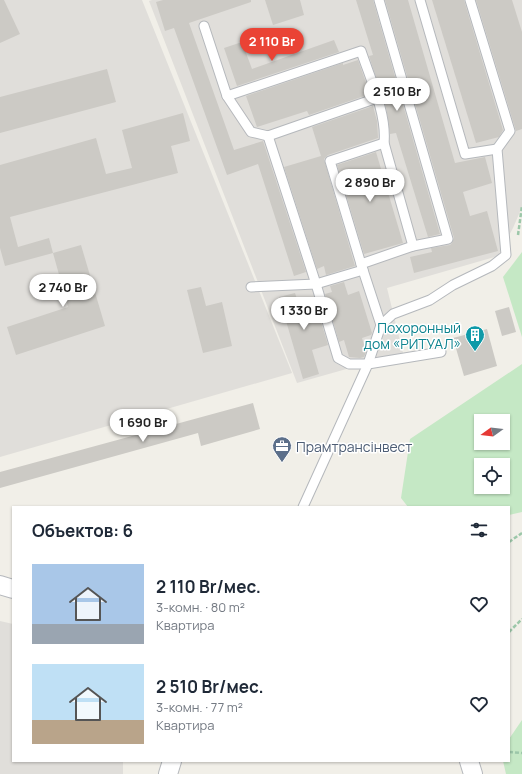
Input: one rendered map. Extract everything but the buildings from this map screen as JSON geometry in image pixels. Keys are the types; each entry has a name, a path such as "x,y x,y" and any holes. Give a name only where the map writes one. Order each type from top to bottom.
{"street":[{"path":"0,585 12,589"},
{"path":"168,774 172,762"},
{"path":"469,762 473,774"}],"lane":[{"path":"251,287 316,284 413,246 448,239 379,0"},
{"path":"420,0 465,154 497,149"},
{"path":"303,506 368,364 381,325 393,314 430,300 453,284 492,266 506,255 497,149 510,131 470,0"},
{"path":"204,26 227,96 251,132 268,136 377,98"},
{"path":"227,96 361,51 377,98 385,131 384,143 413,246"},
{"path":"268,136 316,284 338,358 349,364 368,364 441,352"},
{"path":"381,325 330,161 384,143"}],"path":[{"path":"510,541 522,533"},
{"path":"510,631 522,619"},
{"path":"510,752 522,753"}],"shaded area":[{"path":"0,0 142,0 292,373 0,457"},
{"path":"522,0 522,207 498,256 387,288 403,353 297,383 149,1"},
{"path":"0,621 12,624 12,762 123,762 123,774 0,774"}],"green space":[{"path":"522,252 522,337 503,277"},
{"path":"522,364 522,512 510,515 510,506 407,506 401,498 410,439"},
{"path":"522,720 522,774 506,774 503,762 510,762 510,738"}],"place":[{"name":"Похоронный дом «РИТУАЛ»","path":"475,352"},
{"name":"Прамтрансінвест","path":"282,463"}]}
